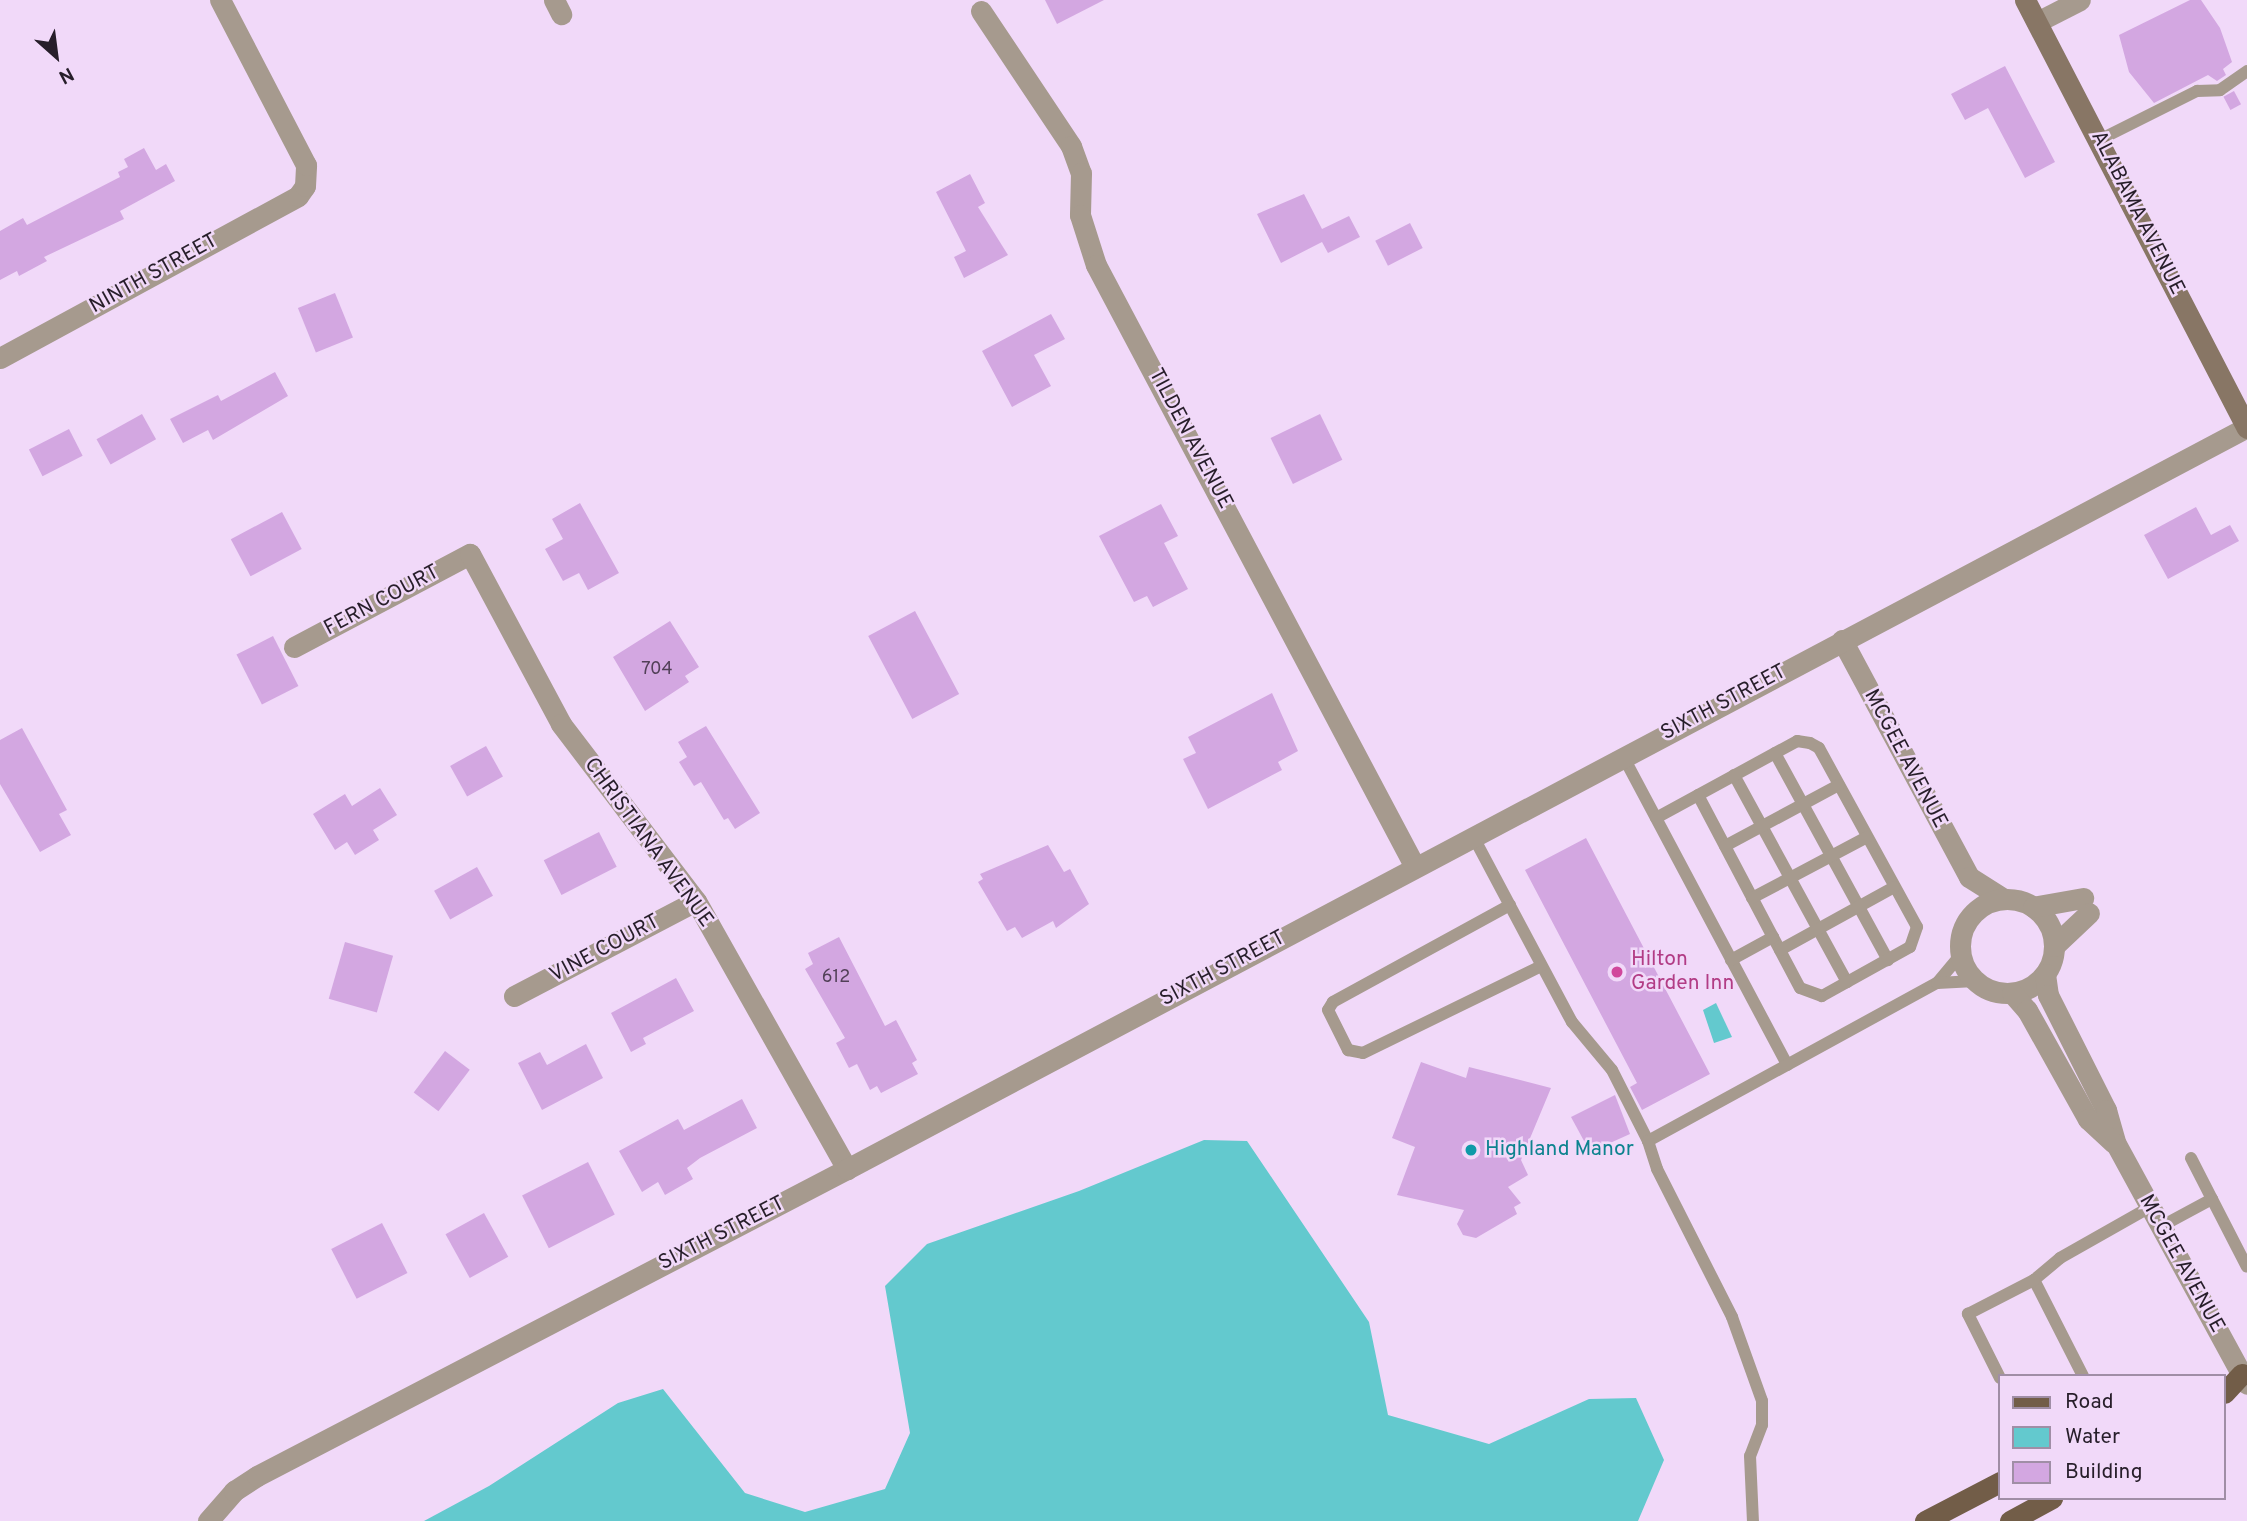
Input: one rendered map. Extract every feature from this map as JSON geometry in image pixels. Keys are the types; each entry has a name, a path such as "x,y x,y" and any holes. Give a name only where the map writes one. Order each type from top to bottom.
{"main road":[{"path":"2226,1391 2240,1377"},
{"path":"1925,1521 1998,1483"},
{"path":"2010,1521 2048,1500"}],"street":[{"name":"NINTH STREET","path":"0,358 298,196 305,186 306,165 220,0"},
{"name":"ALABAMA AVENUE","path":"2025,0 2247,427"},
{"path":"2037,22 2080,0"},
{"name":"TILDEN AVENUE","path":"981,11 1071,146 1081,173 1080,215 1096,265 1415,867"},
{"name":"SIXTH STREET","path":"208,1521 234,1491 257,1476 847,1169 2247,427"},
{"name":"FERN COURT","path":"294,647 470,554"},
{"name":"CHRISTIANA AVENUE","path":"470,554 561,724 696,901 847,1169"},
{"name":"MCGEE AVENUE","path":"1842,640 1969,877 2004,899"},
{"path":"1966,923 1976,911 2004,899 2033,907 2086,905 2054,946 2045,974 2012,993 1999,992 1975,981 1961,954 1969,877"},
{"name":"VINE COURT","path":"514,996 696,901"},
{"path":"2033,907 2044,917 2054,946"},
{"name":"MCGEE AVENUE","path":"2045,974 2048,995 2106,1110 2116,1144 2240,1377"},
{"name":"MCGEE AVENUE","path":"2012,993 2027,1010 2088,1119 2116,1144"}],"lane":[{"path":"2099,140 2197,91 2220,90 2247,71"},
{"path":"1656,818 1698,794 1797,741 1810,743 1819,748 1917,927 1910,947 1822,996 1810,995 1800,988 1698,794"},
{"path":"1775,753 1888,960"},
{"path":"1623,756 1787,1065"},
{"path":"1734,775 1847,982"},
{"path":"1725,846 1839,785"},
{"path":"1473,836 1572,1022 1612,1070 1648,1141 1657,1169 1732,1317 1762,1401 1762,1425 1750,1456 1753,1521"},
{"path":"1752,898 1867,837"},
{"path":"1780,950 1895,887"},
{"path":"1510,905 1333,1002 1328,1010 1348,1050 1363,1053 1541,966"},
{"path":"1731,960 1773,937"},
{"path":"1648,1141 1937,983 1961,954"},
{"path":"1937,983 1975,981"},
{"path":"2191,1158 2247,1267"},
{"path":"2161,1227 2212,1199"},
{"path":"1998,1374 1968,1314 2034,1280 2060,1258 2150,1207"},
{"path":"2034,1280 2081,1374"}],"water":[{"path":"1716,1003 1732,1037 1714,1043 1703,1010"},
{"path":"1204,1140 1247,1141 1369,1322 1388,1415 1489,1444 1589,1399 1636,1398 1664,1460 1638,1521 424,1521 489,1486 618,1403 663,1389 745,1493 805,1512 885,1489 910,1433 885,1286 927,1244 1079,1191"}],"building":[{"path":"1045,0 1104,0 1057,24"},
{"path":"2190,0 2201,0 2220,28 2232,62 2223,69 2226,75 2217,81 2208,75 2154,103 2129,72 2119,35"},
{"path":"2005,66 2055,162 2025,178 1988,108 1965,120 1951,94"},
{"path":"2234,91 2241,104 2230,110 2223,97"},
{"path":"144,148 156,170 166,164 175,181 120,211 124,219 44,257 47,261 19,276 17,271 0,280 0,231 23,218 27,225 120,177 118,172 128,167 124,159"},
{"path":"970,174 985,203 978,207 1008,255 964,278 954,257 966,251 936,192"},
{"path":"1304,194 1322,229 1349,216 1360,237 1328,253 1322,242 1281,263 1257,214"},
{"path":"1410,223 1423,248 1388,266 1375,241"},
{"path":"335,293 353,338 316,352 298,308"},
{"path":"1051,314 1065,339 1034,355 1051,386 1012,407 982,351"},
{"path":"275,372 288,396 213,440 208,430 183,443 170,419 218,395 221,401"},
{"path":"142,414 156,439 111,465 97,439"},
{"path":"1320,414 1342,460 1293,484 1271,438"},
{"path":"69,429 83,456 43,476 29,449"},
{"path":"580,503 619,573 588,590 579,573 563,581 545,549 563,539 552,519"},
{"path":"1161,504 1178,536 1164,543 1188,589 1153,607 1147,596 1134,602 1099,536"},
{"path":"2196,507 2211,535 2230,525 2239,541 2168,579 2144,535"},
{"path":"282,512 302,549 251,576 231,539"},
{"path":"915,611 959,694 912,719 868,636"},
{"path":"670,621 699,667 685,676 689,682 645,711 613,657"},
{"path":"273,636 298,686 262,705 236,655"},
{"path":"1272,693 1298,751 1278,762 1282,770 1208,809 1183,759 1196,753 1188,737"},
{"path":"706,726 760,813 735,829 728,818 724,820 701,782 694,786 679,762 687,757 678,742"},
{"path":"22,728 67,810 59,814 71,835 40,852 0,784 0,740"},
{"path":"486,746 503,777 467,796 450,766"},
{"path":"380,788 397,815 373,830 379,840 355,855 347,842 335,850 313,814 345,794 352,806"},
{"path":"599,832 617,867 561,895 544,860"},
{"name":"Hilton Garden Inn","path":"1586,838 1710,1074 1642,1110 1630,1087 1637,1083 1525,870"},
{"path":"1048,845 1064,872 1070,869 1089,904 1056,928 1053,921 1022,938 1015,927 1007,931 978,882 983,879 980,874"},
{"path":"477,867 493,896 450,920 434,891"},
{"path":"839,937 885,1026 896,1020 917,1060 912,1063 918,1074 881,1093 877,1086 870,1090 857,1064 849,1068 836,1043 845,1038 805,969 813,964 808,953"},
{"path":"345,942 393,956 377,1012 329,999"},
{"path":"676,978 694,1011 643,1038 646,1044 631,1052 611,1013"},
{"path":"586,1044 603,1078 542,1110 518,1063 540,1052 547,1065"},
{"path":"445,1051 470,1070 438,1111 414,1093"},
{"name":"Highland Manor","path":"1421,1062 1466,1078 1469,1067 1551,1088 1521,1160 1528,1175 1508,1187 1521,1203 1514,1207 1517,1214 1476,1238 1463,1235 1457,1224 1464,1210 1397,1195 1415,1147 1392,1138"},
{"path":"1615,1095 1630,1134 1590,1152 1571,1117"},
{"path":"742,1099 757,1128 700,1158 687,1168 693,1179 665,1195 658,1182 642,1192 619,1151 678,1119 684,1130"},
{"path":"588,1162 615,1215 549,1248 522,1196"},
{"path":"484,1213 508,1257 470,1278 446,1234"},
{"path":"382,1223 407,1273 357,1299 331,1249"}],"place":[{"name":"Hilton Garden Inn","path":"1617,972"},
{"name":"Highland Manor","path":"1471,1150"}]}
